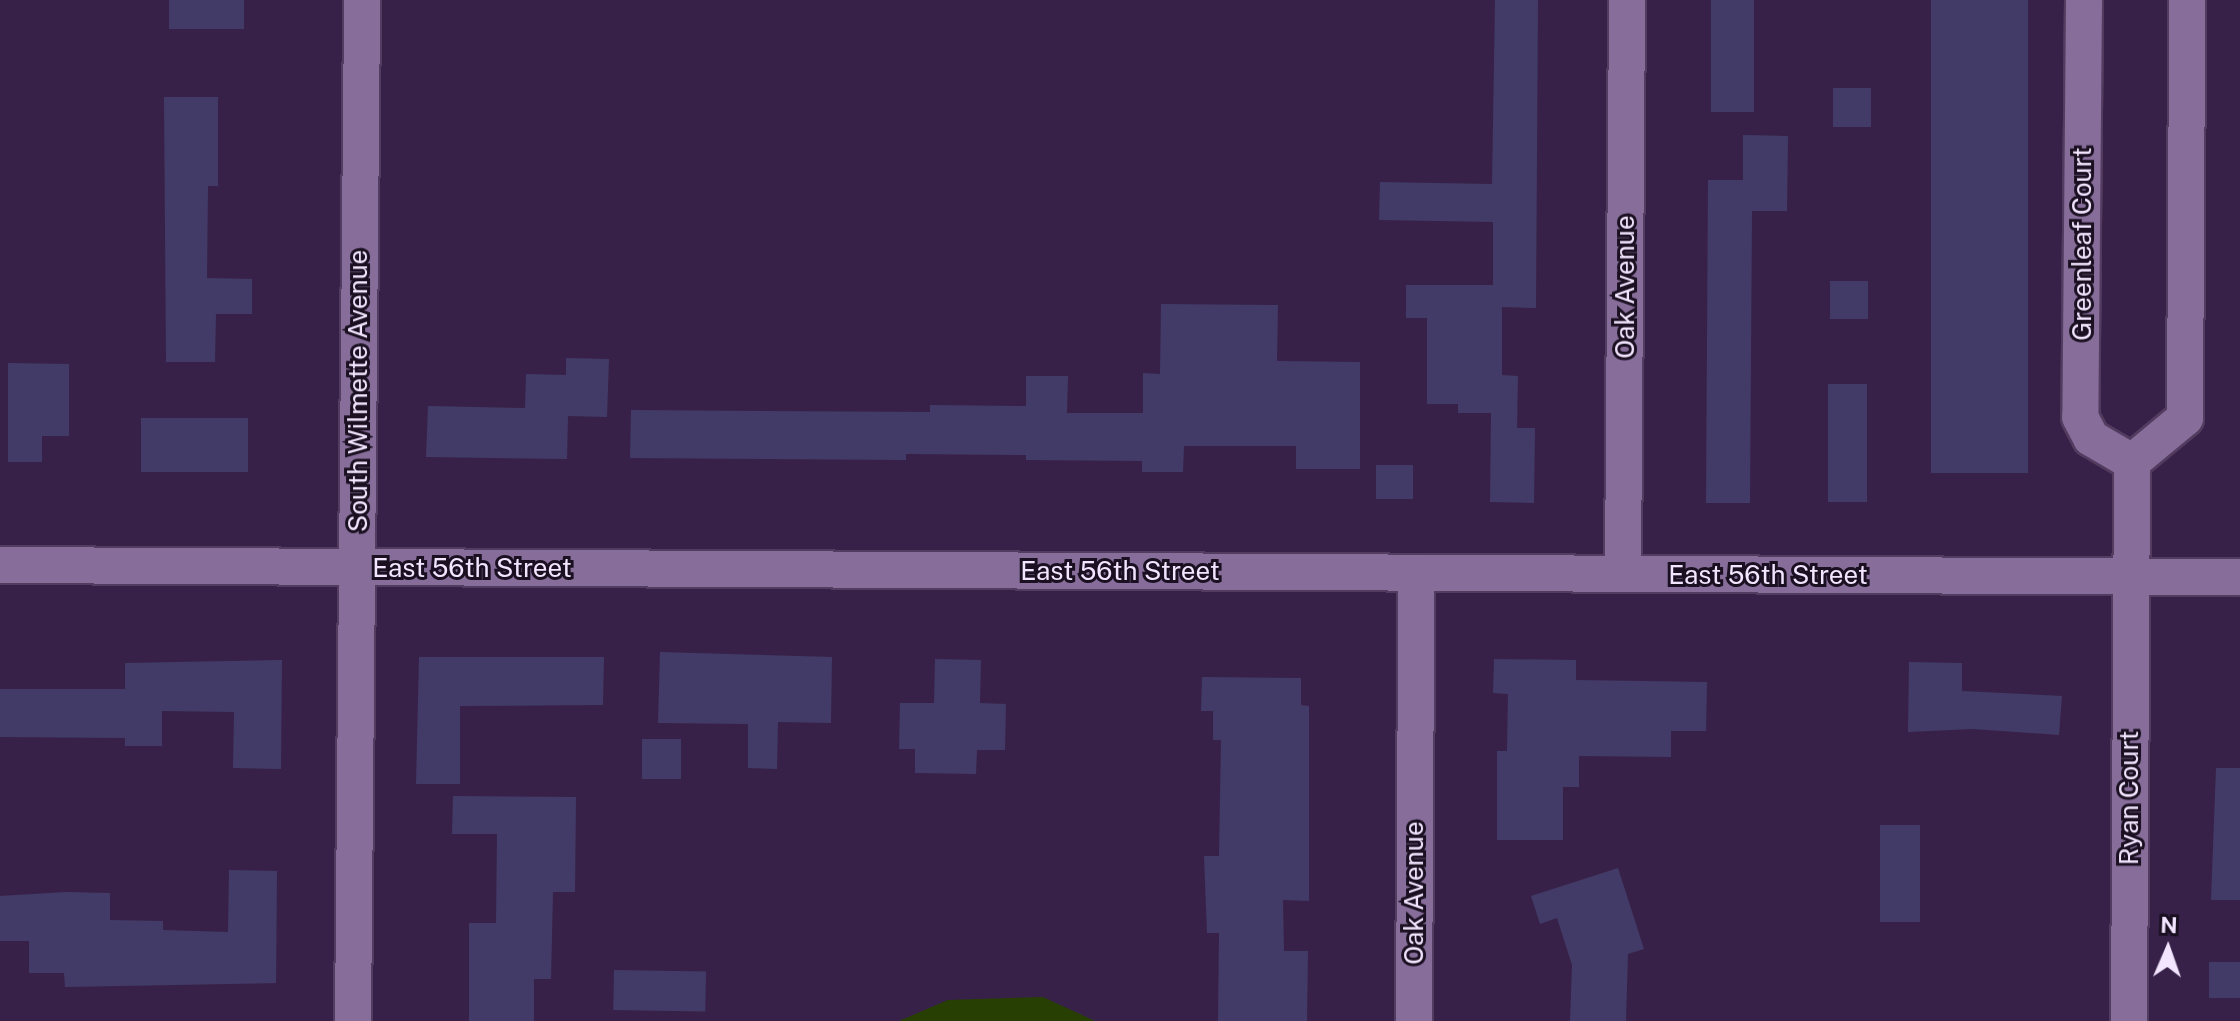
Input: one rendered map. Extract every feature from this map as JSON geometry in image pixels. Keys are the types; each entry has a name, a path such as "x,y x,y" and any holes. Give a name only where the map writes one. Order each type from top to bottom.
{"street":[{"name":"South Wilmette Avenue","path":"353,1021 362,0"},
{"name":"Oak Avenue","path":"1623,574 1627,0"},
{"name":"Greenleaf Court","path":"2084,0 2080,417 2091,438 2132,462"},
{"path":"2129,575 2132,462 2168,438 2185,418 2187,0"},
{"name":"East 56th Street","path":"0,565 2240,577"},
{"name":"Oak Avenue","path":"1414,1021 1416,573"},
{"name":"Ryan Court","path":"2129,575 2129,1021"}],"green space":[{"path":"1043,997 1095,1021 899,1021 948,1000"}],"building":[{"path":"169,0 244,0 244,29 169,29"},
{"path":"1495,0 1538,0 1536,308 1502,307 1502,375 1518,376 1517,428 1535,428 1534,503 1490,502 1491,413 1458,413 1458,404 1427,404 1427,318 1406,318 1406,285 1493,285 1493,222 1379,220 1380,182 1492,184"},
{"path":"1711,0 1754,0 1754,112 1711,112"},
{"path":"1931,0 2028,0 2028,473 1931,473"},
{"path":"1833,88 1871,88 1871,127 1833,127"},
{"path":"164,97 218,97 218,186 208,186 207,278 252,279 252,314 216,314 215,362 166,362"},
{"path":"1743,135 1788,136 1787,211 1752,211 1750,503 1706,503 1708,180 1743,180"},
{"path":"1830,281 1868,281 1868,319 1830,319"},
{"path":"1161,304 1278,305 1277,361 1360,362 1360,469 1296,469 1296,446 1184,446 1183,472 1142,472 1142,461 1026,460 1026,455 906,454 906,460 630,458 631,410 930,412 930,405 1026,406 1026,376 1068,376 1067,413 1143,413 1143,373 1160,374"},
{"path":"566,358 609,359 607,417 568,416 567,459 426,457 428,406 525,408 526,374 566,375"},
{"path":"8,363 69,364 69,436 42,436 42,462 8,462"},
{"path":"1828,384 1867,384 1867,502 1828,502"},
{"path":"141,418 248,418 248,472 141,472"},
{"path":"1376,465 1413,465 1413,499 1376,499"},
{"path":"660,652 832,657 831,723 778,722 777,769 748,768 748,724 658,723"},
{"path":"419,657 604,657 603,705 460,706 460,784 416,784"},
{"path":"935,659 981,660 980,703 1006,704 1005,750 977,750 976,774 915,773 915,749 899,749 900,703 934,703"},
{"path":"1494,659 1576,660 1576,680 1707,682 1706,731 1671,731 1671,757 1579,756 1579,787 1563,787 1563,840 1497,840 1497,751 1507,751 1508,694 1493,693"},
{"path":"282,660 281,769 233,768 234,712 162,711 162,746 125,746 125,738 0,737 0,689 125,689 125,663"},
{"path":"1909,662 1962,663 1962,691 2062,696 2059,735 1973,729 1908,732"},
{"path":"1202,677 1301,678 1301,705 1309,706 1309,901 1283,900 1284,951 1308,951 1307,1021 1218,1021 1219,933 1207,933 1204,856 1219,856 1221,740 1213,740 1213,711 1201,711"},
{"path":"642,739 681,739 681,779 642,779"},
{"path":"2216,768 2240,768 2240,900 2211,900"},
{"path":"453,796 576,797 575,892 553,892 551,979 534,979 534,1021 469,1021 469,923 496,923 497,834 452,834"},
{"path":"1880,825 1920,825 1920,922 1880,922"},
{"path":"1618,868 1644,949 1628,954 1626,1021 1570,1021 1572,965 1557,918 1540,924 1531,896"},
{"path":"229,870 277,871 276,983 65,987 64,973 29,973 29,941 0,941 0,896 66,892 110,893 110,920 163,921 163,930 228,932"},
{"path":"2209,962 2240,962 2240,998 2209,998"},
{"path":"614,970 706,972 705,1012 613,1010"}]}
